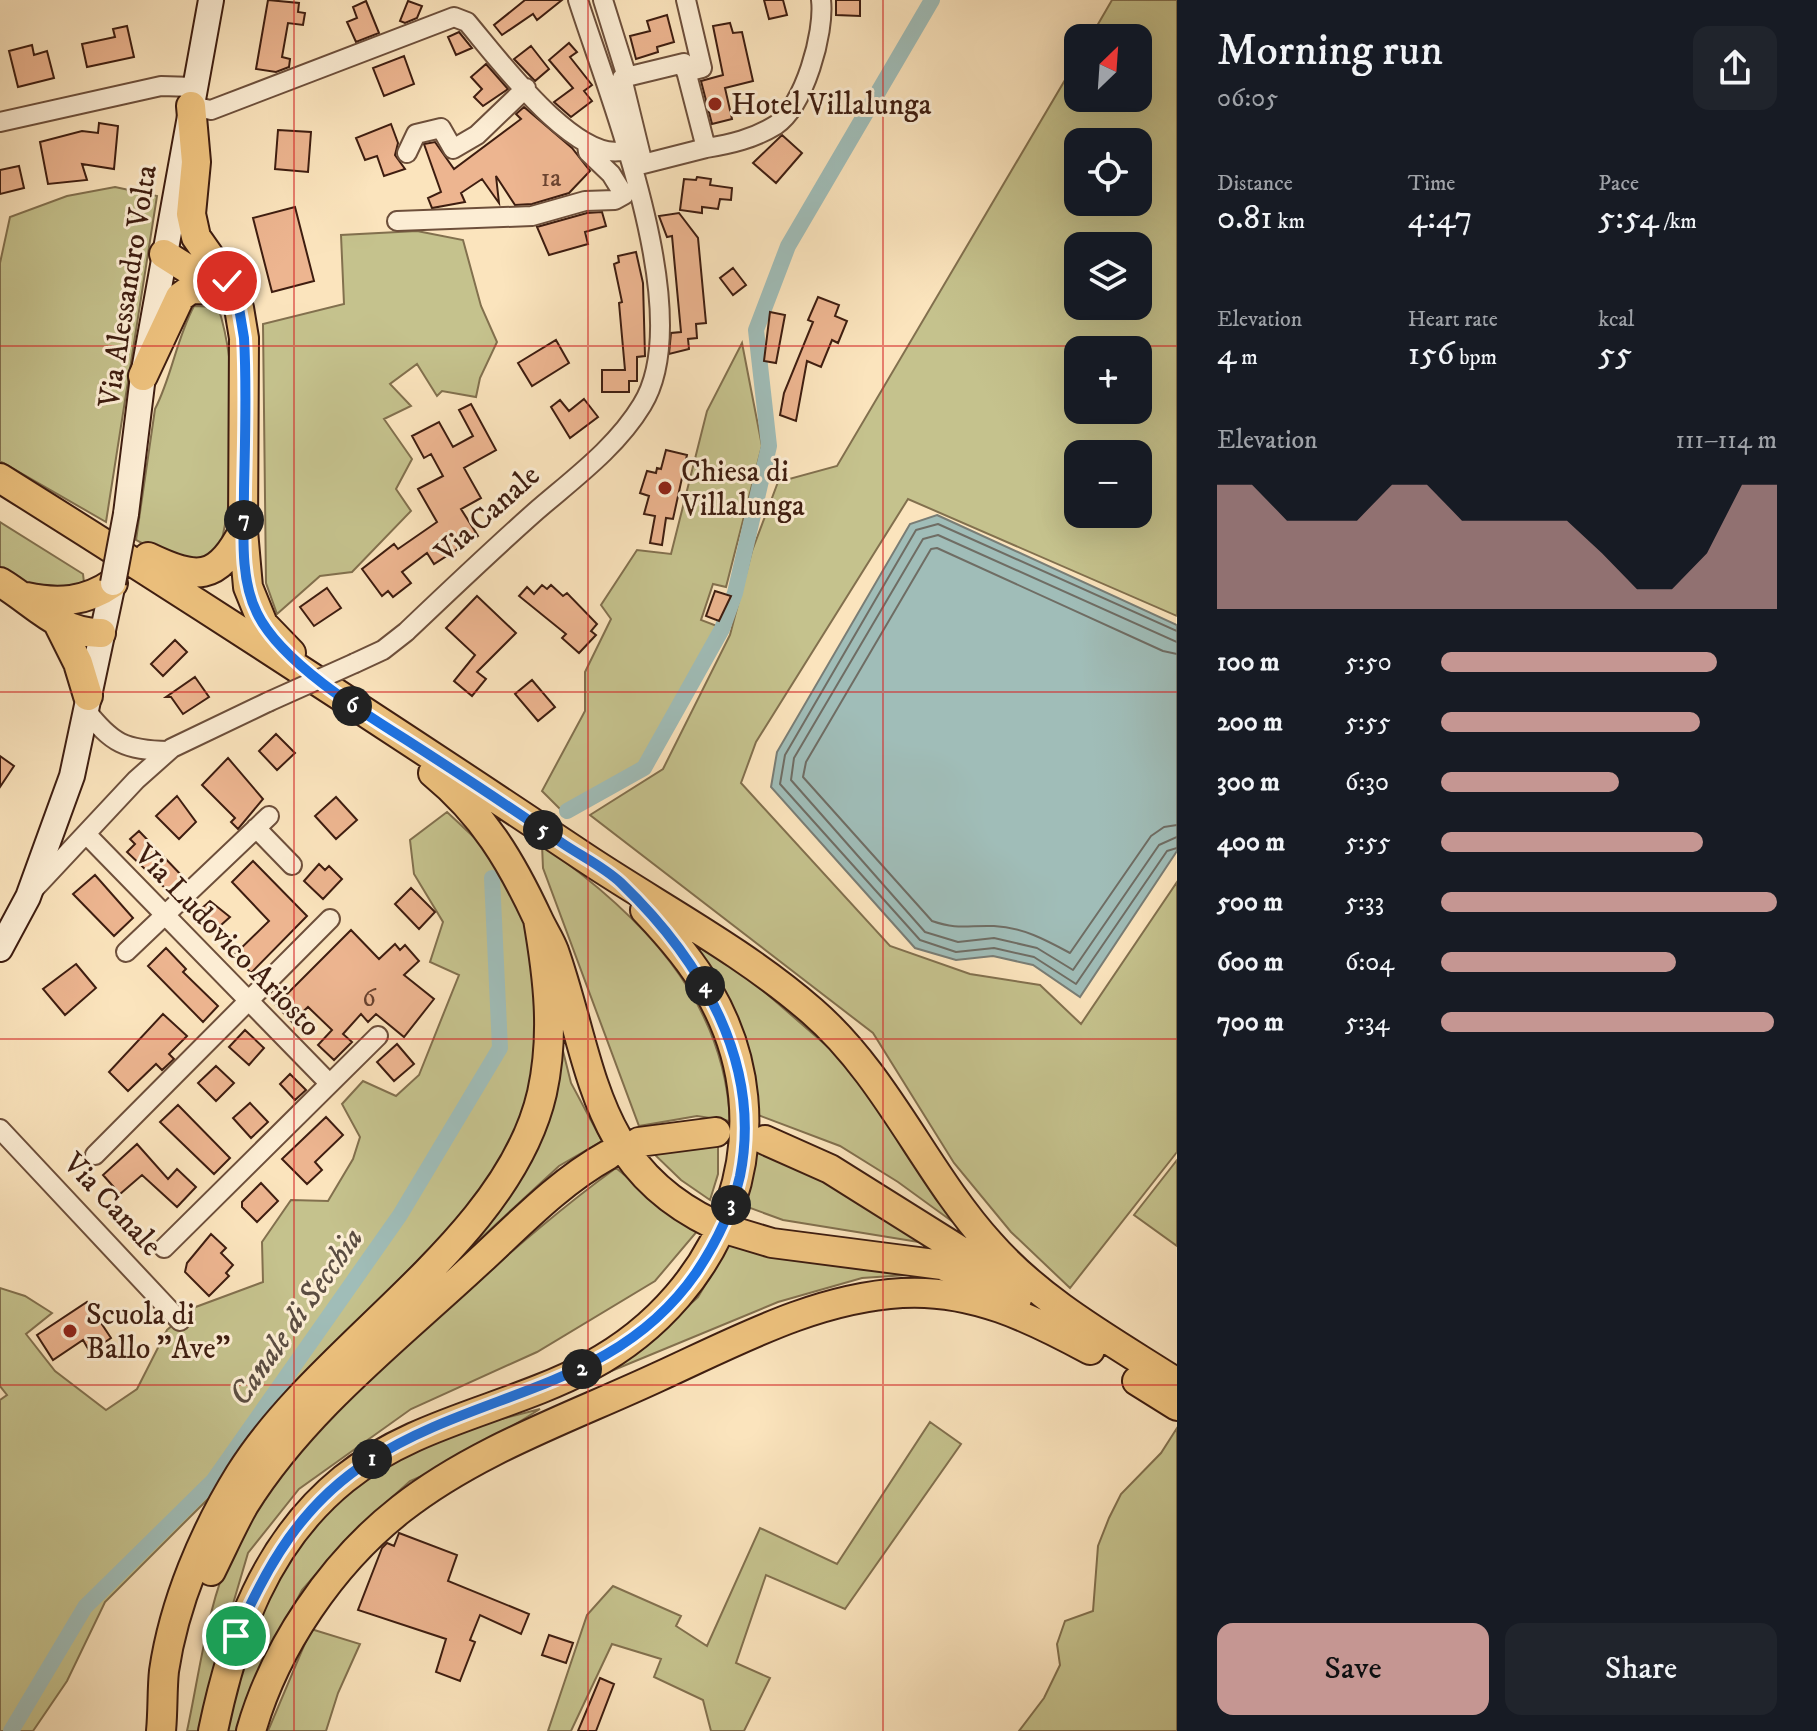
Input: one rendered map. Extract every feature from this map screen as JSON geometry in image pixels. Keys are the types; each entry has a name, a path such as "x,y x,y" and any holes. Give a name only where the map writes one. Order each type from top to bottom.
{"main road":[{"name":"Via Alessandro Volta","path":"113,583 126,514 143,376 211,0"},
{"path":"192,97 196,162 191,214 196,237 225,289 245,358 243,531 248,587 263,624 319,680 477,813 499,841 538,919 564,981 591,1085 615,1134 652,1183 672,1201 722,1228 772,1243 942,1265 991,1284 1177,1383"},
{"path":"164,254 225,289"},
{"path":"143,376 180,297 191,289 225,289"},
{"path":"0,478 484,789 714,941 812,1011 850,1048 932,1169 989,1243 1072,1316 1097,1343 1177,1406"},
{"path":"81,529 174,570 200,574 225,562 243,531"},
{"path":"0,582 45,608 75,614 101,633"},
{"path":"45,608 99,593 113,583"},
{"name":"Via Canale","path":"0,949 28,897 72,776 113,583"},
{"path":"45,608 87,703"},
{"path":"213,1731 236,1636 258,1586 278,1550 322,1498 371,1460 430,1429 575,1372 640,1335 682,1292 716,1243 739,1180 744,1147 738,1072 710,993 682,949 618,880"},
{"path":"162,1723 164,1672 174,1626 202,1549 241,1472 271,1431 319,1377 462,1233 494,1194 522,1148 542,1094 548,1048 550,990 538,919"},
{"path":"639,1142 716,1132"},
{"path":"765,1140 830,1169 1013,1284 1072,1316"},
{"path":"162,1723 183,1642 210,1573 244,1505 286,1449 364,1367 540,1204 585,1168 608,1155"},
{"path":"251,1731 258,1707 286,1647 305,1616 366,1540 402,1508 476,1461 709,1354 801,1313 848,1300 903,1293 951,1295 1005,1308 1097,1343"}],"street":[{"path":"578,0 621,89"},
{"path":"603,0 621,89"},
{"path":"686,0 702,68 686,72"},
{"path":"0,122 161,86 192,97 211,110 454,17 467,22 554,118 587,145 632,160 741,142 779,123 802,88 818,50 823,17 821,0"},
{"path":"621,89 684,63 706,148"},
{"path":"407,153 416,134 441,128 453,149 477,135 526,88"},
{"name":"Via Canale","path":"28,897 136,780 168,751 212,726 383,650 594,461 631,423 657,376 662,321 657,274 632,160 621,89"},
{"path":"397,221 532,216 585,201 615,200 624,195 611,174 588,152 587,145"},
{"path":"87,703 110,738 130,749 168,751"},
{"path":"130,749 136,780"},
{"path":"126,952 262,822 292,865"},
{"name":"Via Ludovico Ariosto","path":"87,835 329,1083"},
{"path":"95,1155 330,919"},
{"path":"164,1248 378,1036"},
{"name":"Via Canale","path":"0,1129 180,1321"}],"shaded area":[{"path":"1112,0 1177,0 1177,616 908,499 756,742 741,783 890,946 970,974 1040,985 1081,1024 1177,882 1177,1152 1070,1288 1011,1232 954,1163 873,1033 590,815 663,769 730,635 752,551 778,482 837,466 1064,82 1064,112 1152,112 1152,24 1098,24"},
{"path":"115,187 157,196 106,522 0,461 0,263 10,217 67,196"},
{"path":"417,231 463,240 481,306 497,342 480,378 476,397 442,391 437,396 417,364 390,384 411,406 384,419 412,459 396,489 411,511 352,572 320,576 277,614 266,583 263,324 344,304 341,235"},
{"path":"194,306 218,307 225,333 232,397 232,466 224,530 217,556 179,563 136,540 155,409"},
{"path":"742,343 762,446 726,587 713,584 701,620 717,626 640,765 561,810 542,791 585,711 585,672 611,619 601,605 637,550 671,554 707,411"},
{"path":"0,522 83,574 85,591 38,593 0,569"},
{"path":"447,812 494,856 522,905 533,974 538,1036 525,1109 497,1169 460,1217 280,1402 213,1494 105,1602 67,1681 33,1731 0,1731 0,1400 7,1395 0,1386 0,1288 25,1296 52,1313 26,1334 55,1371 106,1410 137,1389 167,1330 193,1308 263,1282 262,1242 291,1200 328,1201 353,1159 360,1137 342,1104 363,1081 396,1096 419,1075 459,975 430,962 443,922 414,874 410,840"},
{"path":"542,845 611,899 670,962 693,997 712,1035 724,1076 730,1121 697,1116 639,1126 543,868"},
{"path":"689,941 744,974 850,1066 953,1222 898,1182 840,1146 758,1115 748,1053"},
{"path":"560,1039 571,1083 602,1141 559,1166 425,1290 489,1211"},
{"path":"718,1141 718,1174 710,1200 681,1180 652,1152"},
{"path":"755,1151 824,1178 931,1244 783,1220 742,1205 752,1179"},
{"path":"1177,1160 1177,1246 1134,1215"},
{"path":"616,1168 656,1201 699,1229 655,1281 537,1352 411,1409 299,1489 248,1553 207,1692 200,1731 187,1731 210,1615 224,1570 251,1514 273,1481 298,1449 354,1391 528,1238"},
{"path":"730,1243 922,1274 862,1278 778,1302 575,1386 656,1335 698,1297"},
{"path":"540,1409 456,1461 410,1481 350,1535 302,1590 270,1651 239,1731 224,1731 239,1660 291,1548 331,1504 377,1470 440,1435"},
{"path":"930,1422 961,1444 845,1609 766,1575 736,1663 770,1678 744,1731 711,1731 703,1700 654,1677 661,1659 612,1644 571,1731 548,1731 587,1615 613,1586 681,1616 676,1626 707,1646 760,1528 837,1564"},
{"path":"1177,1428 1177,1731 1019,1731 1044,1698 1060,1665 1057,1644 1065,1621 1093,1611 1098,1546 1121,1494 1161,1453"},
{"path":"311,1629 360,1644 338,1693 326,1731 268,1731"}],"water":[{"path":"937,515 1177,625 1177,851 1080,997 1033,965 993,956 956,960 915,948 771,787 777,752 910,524"}],"building":[{"path":"268,0 299,3 298,12 305,13 303,25 288,23 282,57 290,59 289,67 276,72 256,69"},
{"path":"525,0 562,0 537,20 533,14 502,35 494,25"},
{"path":"764,0 783,0 787,15 769,19"},
{"path":"836,0 860,0 860,16 836,15"},
{"path":"366,1 379,33 356,42 347,22 357,18 353,7"},
{"path":"408,1 422,6 417,18 405,23 400,21"},
{"path":"667,15 674,42 657,47 658,52 636,59 630,36 650,31 647,21"},
{"path":"730,23 733,33 742,32 753,81 725,88 732,119 712,124 701,81 723,75 713,26"},
{"path":"127,26 134,57 87,67 82,44 115,37 113,29"},
{"path":"459,32 472,48 456,55 448,37"},
{"path":"569,43 577,52 570,57 592,85 584,91 592,101 571,117 554,102 573,88 549,60"},
{"path":"32,45 34,55 47,51 54,78 18,87 9,51"},
{"path":"531,46 549,69 535,81 514,59"},
{"path":"404,56 414,84 384,96 373,68"},
{"path":"486,64 508,89 483,106 474,97 482,89 471,77"},
{"path":"524,107 572,148 590,171 569,193 532,204 515,205 496,176 499,203 482,179 461,193 465,202 432,208 428,198 441,192 424,144 435,142 454,169 521,119 516,114"},
{"path":"99,123 118,126 114,169 82,164 87,180 48,184 40,142 82,131 98,133"},
{"path":"391,124 398,143 395,155 405,169 384,176 377,156 365,160 356,138"},
{"path":"278,130 311,132 308,172 275,169"},
{"path":"782,135 802,153 776,183 753,163"},
{"path":"19,166 24,188 0,194 0,170"},
{"path":"697,177 711,179 710,185 732,188 731,200 720,199 718,209 702,207 702,213 680,210 684,179 696,180"},
{"path":"295,207 314,281 272,292 253,218"},
{"path":"602,212 606,226 585,232 588,244 549,255 537,227"},
{"path":"679,213 698,238 706,323 696,324 697,338 688,339 689,349 669,354 671,333 681,332 672,236 667,237 659,216"},
{"path":"636,252 643,283 645,356 637,357 637,381 629,381 629,392 602,392 602,370 625,370 619,303 622,302 614,264 619,262 618,256"},
{"path":"733,268 746,285 733,295 720,278"},
{"path":"818,297 839,305 835,316 847,321 838,343 832,340 821,367 807,361 796,421 780,415 784,393 813,322 808,320"},
{"path":"770,312 785,315 776,363 764,361"},
{"path":"556,340 569,363 532,386 518,363"},
{"path":"584,399 598,417 570,438 551,407 560,400 569,411"},
{"path":"471,404 496,450 464,468 481,498 461,509 478,536 434,564 427,553 402,572 411,583 393,597 388,591 382,596 362,569 394,544 398,549 437,522 418,489 443,476 431,454 424,458 412,436 439,422 453,447 473,436 459,410"},
{"path":"666,450 687,455 673,519 666,518 662,545 650,543 655,516 644,514 649,496 640,493 647,471 656,473 657,468 661,469"},
{"path":"542,585 547,589 551,585 563,596 567,593 597,624 591,631 596,635 579,653 562,638 566,634 519,596 527,587 534,594"},
{"path":"327,588 341,608 314,626 300,607"},
{"path":"715,591 731,596 719,621 706,616"},
{"path":"477,596 516,633 477,672 486,679 472,696 454,681 475,655 446,628"},
{"path":"175,640 187,652 163,676 151,664"},
{"path":"195,677 209,697 183,714 171,697 166,697"},
{"path":"532,680 555,707 538,721 515,694"},
{"path":"276,734 295,753 277,770 259,751"},
{"path":"0,756 14,766 0,787"},
{"path":"228,758 263,799 238,829 231,822 235,818 202,785"},
{"path":"177,796 196,822 179,839 156,816"},
{"path":"336,797 357,820 336,839 315,816"},
{"path":"139,831 184,878 169,892 127,852 135,844 130,839"},
{"path":"253,861 307,916 251,973 234,955 269,921 232,882"},
{"path":"319,864 325,870 329,866 342,879 323,899 304,881"},
{"path":"95,875 133,918 114,936 73,894"},
{"path":"411,888 435,912 419,929 395,904"},
{"path":"210,901 230,917 211,934 194,915"},
{"path":"351,930 379,959 395,944 400,950 405,945 419,961 404,975 434,999 404,1037 376,1014 368,1022 361,1014 343,1034 352,1042 334,1060 318,1045 332,1030 308,1007 292,1022 276,1005"},
{"path":"166,948 186,969 183,972 218,1006 203,1022 148,966"},
{"path":"76,964 96,988 65,1015 43,989"},
{"path":"163,1014 187,1036 169,1054 174,1059 162,1070 156,1064 128,1091 109,1072"},
{"path":"245,1030 264,1048 249,1065 229,1047"},
{"path":"397,1044 414,1064 394,1081 377,1062"},
{"path":"216,1066 234,1083 216,1101 198,1083"},
{"path":"290,1074 306,1090 295,1100 280,1084"},
{"path":"250,1103 268,1122 251,1138 233,1118"},
{"path":"178,1105 230,1158 214,1174 160,1122"},
{"path":"326,1117 343,1135 315,1162 322,1170 307,1184 282,1159"},
{"path":"137,1144 168,1179 177,1169 196,1187 177,1207 142,1175 120,1194 103,1175"},
{"path":"261,1183 278,1201 257,1222 242,1207 242,1202"},
{"path":"211,1234 226,1248 221,1253 233,1265 226,1273 229,1276 209,1296 185,1272 187,1263"},
{"name":"Scuola di Ballo \"Ave\"","path":"87,1302 111,1338 90,1352 83,1340 53,1360 37,1335"},
{"path":"399,1533 457,1555 448,1581 529,1614 521,1634 480,1615 470,1640 475,1642 460,1681 436,1672 446,1639 358,1610 382,1548 387,1543 394,1546"},
{"path":"549,1635 573,1643 566,1663 542,1655"},
{"path":"600,1678 614,1684 596,1731 578,1731"}],"waterway":[{"name":"Canale di Secchia","path":"567,811 644,768 722,629 735,593 769,446 756,330 788,246 932,0"},
{"name":"Canale di Secchia","path":"11,1731 85,1607 213,1481 400,1215 500,1048 492,878"}],"place":[{"name":"Hotel Villalunga","path":"715,104"},
{"name":"Chiesa di Villalunga","path":"665,488"},
{"name":"Scuola di Ballo \"Ave\"","path":"70,1331"}],"route":[{"path":"227,281 239,308 244,338 243,531 248,587 263,624 319,680 355,708 484,789 618,880 682,949 710,993 726,1030 738,1072 744,1114 744,1147 739,1180 727,1217 716,1243 682,1292 640,1335 589,1366 534,1391 430,1429 371,1460 345,1479 300,1521 278,1550 236,1636"}]}
